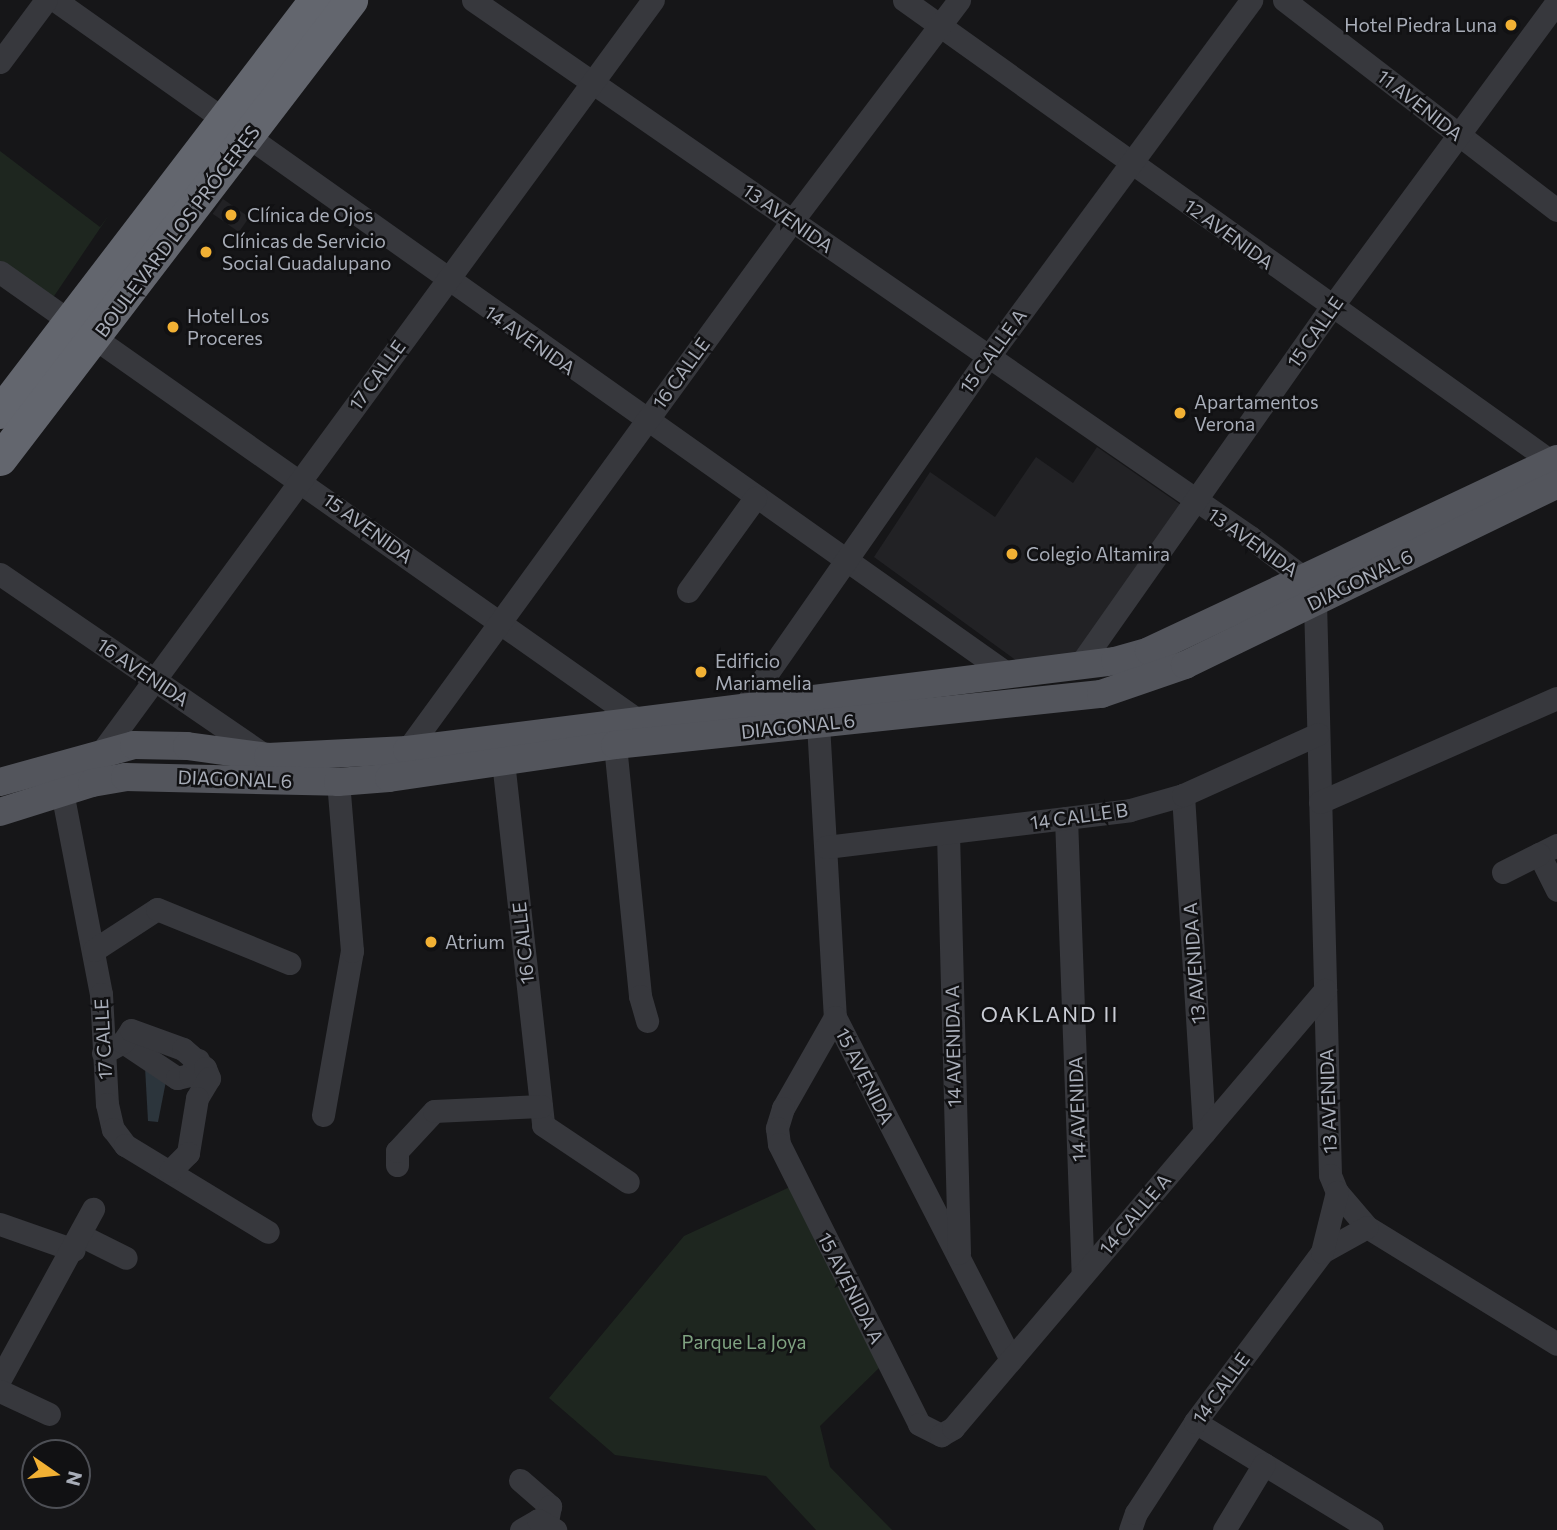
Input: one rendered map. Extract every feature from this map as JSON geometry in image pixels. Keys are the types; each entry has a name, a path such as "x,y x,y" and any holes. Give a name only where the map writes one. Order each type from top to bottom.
{"highway":[{"name":"BOULEVARD LOS PRÓCERES","path":"0,459 96,339 237,127 315,0"},
{"name":"BOULEVARD LOS PRÓCERES","path":"0,412 68,320 351,0"}],"main road":[{"name":"DIAGONAL 6","path":"0,812 103,750 160,744 338,782 615,744 1101,694 1185,665 1309,590 1556,467"},
{"name":"DIAGONAL 6","path":"0,782 268,768 1079,666 1136,657 1309,590"}],"street":[{"path":"0,62 46,0"},
{"name":"14 AVENIDA","path":"55,0 237,127 446,281 1009,676"},
{"name":"13 AVENIDA","path":"473,0 989,356 1196,503 1309,590 1318,734 1330,1175 1337,1192 1367,1227 1557,1345"},
{"name":"17 CALLE","path":"103,750 653,0"},
{"name":"12 AVENIDA","path":"904,0 1556,467"},
{"name":"16 CALLE","path":"407,750 792,221 959,0"},
{"name":"15 CALLE A","path":"743,708 842,561 989,356 1251,0"},
{"name":"11 AVENIDA","path":"1284,0 1557,209"},
{"name":"15 CALLE","path":"1079,666 1196,503 1331,307 1460,136 1557,1"},
{"path":"0,272 68,320"},
{"name":"15 AVENIDA","path":"96,339 638,720"},
{"path":"688,591 754,498"},
{"name":"16 AVENIDA","path":"0,574 155,680 268,768"},
{"path":"1320,802 1557,698"},
{"name":"15 AVENIDA","path":"818,724 835,1017 1011,1359"},
{"name":"14 CALLE B","path":"826,847 1130,810 1183,795 1318,734"},
{"path":"615,744 640,996 647,1021"},
{"name":"16 CALLE","path":"503,761 542,1116"},
{"name":"17 CALLE","path":"60,778 113,1048 113,1129 125,1146 268,1232"},
{"path":"323,1115 352,951 338,782"},
{"name":"13 AVENIDA A","path":"1183,795 1204,1132"},
{"name":"14 AVENIDA","path":"1066,818 1083,1274"},
{"name":"14 AVENIDA A","path":"948,832 959,1259"},
{"path":"1503,872 1548,850 1557,890"},
{"path":"94,950 157,909 289,963"},
{"name":"14 CALLE A","path":"941,1435 953,1428 1325,990"},
{"name":"15 AVENIDA A","path":"835,1017 783,1108 777,1128 779,1144 919,1424 941,1435"},
{"path":"113,1048 131,1030 144,1033 198,1060 209,1077 197,1098 188,1153 170,1171"},
{"path":"397,1165 397,1151 434,1111 542,1116 628,1182"},
{"name":"14 CALLE","path":"1130,1530 1136,1513 1195,1422 1322,1252 1337,1192"},
{"path":"0,1379 77,1243 93,1209"},
{"path":"0,1224 126,1258"},
{"name":"14 CALLE","path":"1322,1252 1367,1227"},
{"path":"0,1391 49,1414"},
{"path":"1195,1422 1372,1530"},
{"path":"1224,1530 1264,1464"},
{"path":"520,1480 550,1506 551,1526 529,1522 521,1530"}],"shaded area":[{"name":"Clínica de Ojos","path":"223,199 249,217 239,232 213,214"},
{"name":"Colegio Altamira","path":"1097,447 1181,505 1078,655 1024,666 874,557 930,472 995,517 1036,457 1073,483"},
{"path":"145,1067 167,1076 158,1122 148,1121"}],"green space":[{"path":"0,151 100,227 109,215 48,305 0,271"},
{"name":"Parque La Joya","path":"792,1186 883,1364 820,1426 830,1467 892,1530 816,1530 766,1476 615,1455 549,1398 684,1236"}],"place":[{"name":"Hotel Piedra Luna","path":"1511,25"},
{"name":"Clínica de Ojos","path":"231,215"},
{"name":"Clínicas de Servicio Social Guadalupano","path":"206,252"},
{"name":"Hotel Los Proceres","path":"173,327"},
{"name":"Apartamentos Verona","path":"1180,413"},
{"name":"Colegio Altamira","path":"1012,554"},
{"name":"Edificio Mariamelia","path":"701,672"},
{"name":"Atrium","path":"431,942"}],"district":[{"name":"OAKLAND II","path":"1050,1014"}]}
